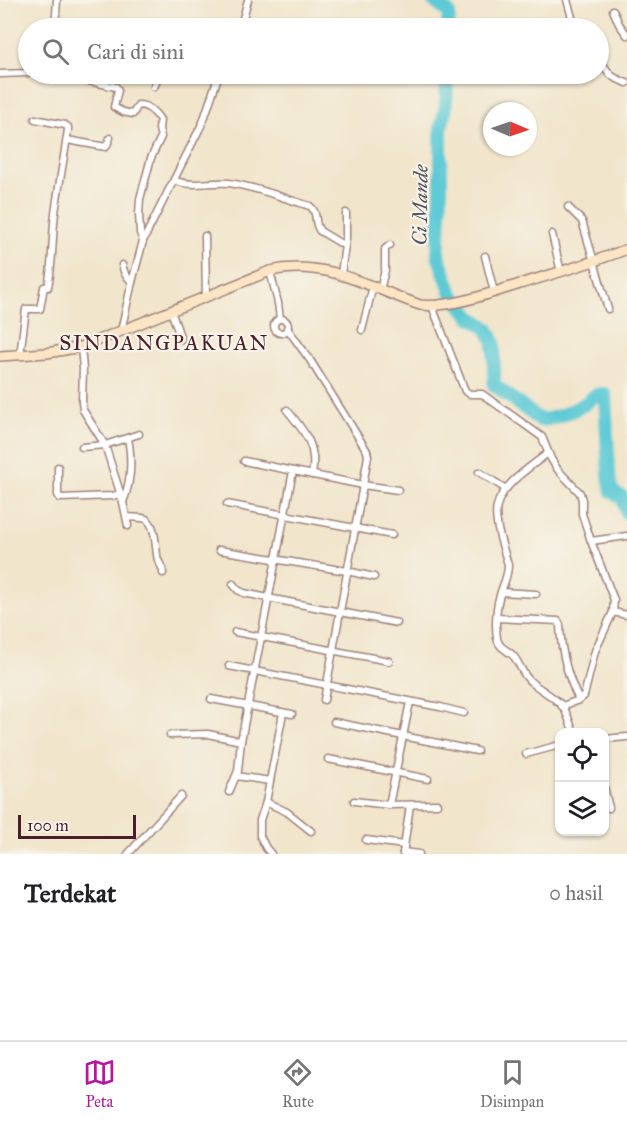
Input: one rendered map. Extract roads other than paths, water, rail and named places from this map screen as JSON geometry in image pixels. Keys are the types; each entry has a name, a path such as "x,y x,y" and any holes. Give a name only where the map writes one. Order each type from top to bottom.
{"main road":[{"path":"0,356 81,348 270,272 290,268 307,267 341,274 420,305 432,306 494,292 594,262 627,249"}],"street":[{"path":"56,18 57,0"},
{"path":"243,18 248,0"},
{"path":"567,0 572,18"},
{"path":"613,10 627,35"},
{"path":"0,74 18,73"},
{"path":"609,74 617,80 627,83"},
{"path":"103,84 116,87 118,90 114,107 133,114 138,105 141,105 153,111 160,120 161,137 151,158 140,199 140,232 143,241"},
{"path":"121,331 143,241 203,123 216,84"},
{"path":"20,355 26,309 40,309 44,287 48,287 58,194 68,130 65,125 34,119"},
{"path":"67,140 106,147 110,138"},
{"path":"174,180 190,184 217,183 249,186 310,206 315,213 317,228 345,246"},
{"path":"568,207 582,221 608,309"},
{"path":"341,274 345,246 345,213"},
{"path":"552,234 561,272"},
{"path":"205,236 206,297"},
{"path":"362,330 376,288 385,270 385,249 390,245"},
{"path":"485,256 494,292"},
{"path":"122,266 132,282"},
{"path":"270,272 280,319"},
{"path":"432,306 467,393 486,397 533,429 542,437 558,470 580,493 582,513 614,600 613,612 595,651 585,692 579,700 562,706"},
{"path":"171,310 181,339"},
{"path":"280,319 286,322 287,328 310,360 368,456 324,700"},
{"path":"280,319 274,323 275,330 282,333 287,328"},
{"path":"81,348 83,410 105,445 128,526"},
{"path":"287,410 310,442 314,452 312,475"},
{"path":"82,447 105,445 139,434"},
{"path":"123,502 128,491 130,473 128,438"},
{"path":"548,453 506,489 497,506 498,526 508,565 497,618 497,642 515,658 528,680 562,706 572,728"},
{"path":"243,461 398,490"},
{"path":"58,467 58,495 60,498 120,494"},
{"path":"229,792 236,776 268,598 294,471"},
{"path":"479,472 506,489"},
{"path":"227,504 392,535"},
{"path":"127,517 143,518 149,522 154,533 158,561 163,573"},
{"path":"591,541 627,536"},
{"path":"219,550 374,577"},
{"path":"233,584 244,593 397,623"},
{"path":"501,592 536,594"},
{"path":"613,612 627,615"},
{"path":"497,618 558,621 563,657 579,700"},
{"path":"235,632 389,661"},
{"path":"229,666 440,707 464,714"},
{"path":"211,699 292,714"},
{"path":"389,805 410,702"},
{"path":"271,854 260,836 261,820 267,802 283,713"},
{"path":"334,722 477,751"},
{"path":"170,735 207,734 241,741"},
{"path":"609,739 627,737"},
{"path":"526,754 555,746"},
{"path":"328,759 428,779"},
{"path":"236,776 270,781"},
{"path":"128,854 181,796"},
{"path":"354,801 389,805 436,804"},
{"path":"267,802 287,812 311,831"},
{"path":"403,850 410,805"},
{"path":"366,840 419,854"}],"waterway":[{"name":"Ci Mande","path":"433,0 449,13 449,18"},
{"name":"Ci Mande","path":"447,84 441,128 438,255 452,294 471,317 487,328 494,342 494,385 540,420 562,415 583,405 595,396 605,394 612,492 622,497 627,513"}],"district":[{"name":"SINDANGPAKUAN","path":"164,343"}]}
